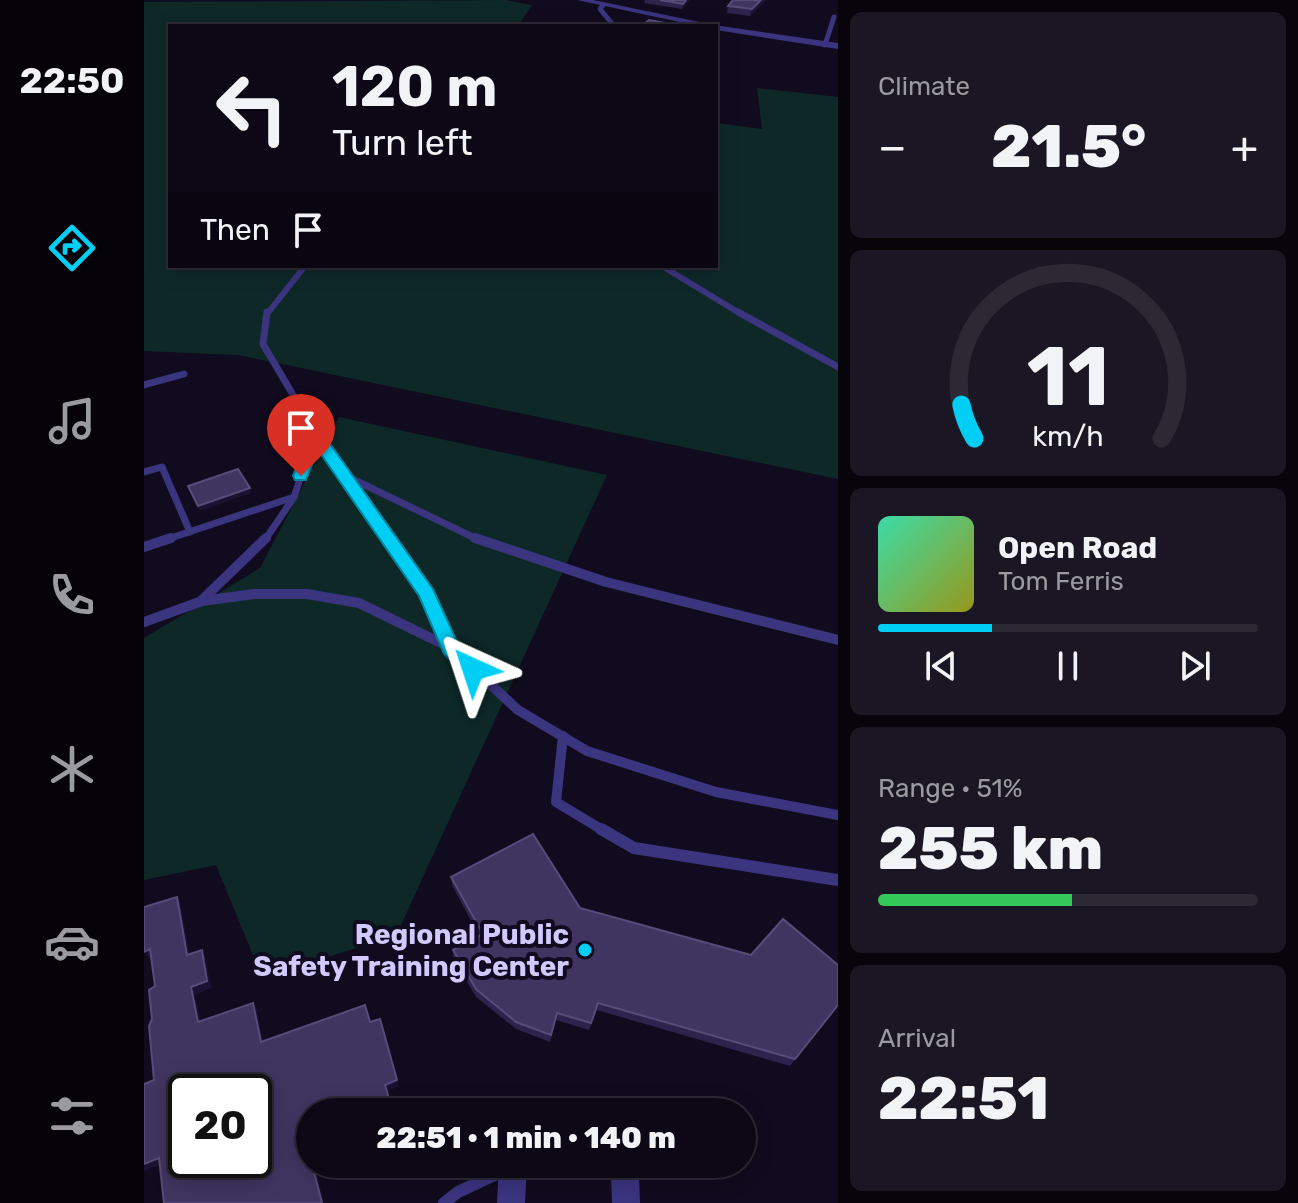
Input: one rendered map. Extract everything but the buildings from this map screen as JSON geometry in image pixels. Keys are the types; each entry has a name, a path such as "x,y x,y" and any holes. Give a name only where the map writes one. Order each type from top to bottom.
{"street":[{"path":"583,0 703,24"},
{"path":"718,27 838,46"},
{"path":"511,1203 512,1178"},
{"path":"625,1178 628,1201"}],"lane":[{"path":"603,5 600,9 612,24"},
{"path":"825,45 834,17"},
{"path":"303,268 267,310 263,344 315,435 427,594 451,648"},
{"path":"665,268 776,335 838,367"},
{"path":"144,385 184,374"},
{"path":"202,601 261,546 294,497 315,435"},
{"path":"144,472 162,467 190,532"},
{"path":"340,473 432,521 529,559 660,598 838,640"},
{"path":"144,547 294,497"},
{"path":"144,622 202,601 254,594 307,594 359,603 451,648 518,710 587,751 716,792 838,815"},
{"path":"563,736 556,802 634,848 838,880"},
{"path":"444,1203 487,1178"}],"green space":[{"path":"505,0 532,5 519,24 168,24 168,268 718,268 718,123 762,129 757,88 838,97 838,479 238,355 144,351 144,2"},
{"path":"339,417 607,475 396,936 262,977 216,865 144,880 144,638 260,568"}],"place":[{"name":"Regional Public Safety Training Center","path":"585,950"}],"route":[{"path":"301,476 315,435 427,594 451,648 473,669"}]}
